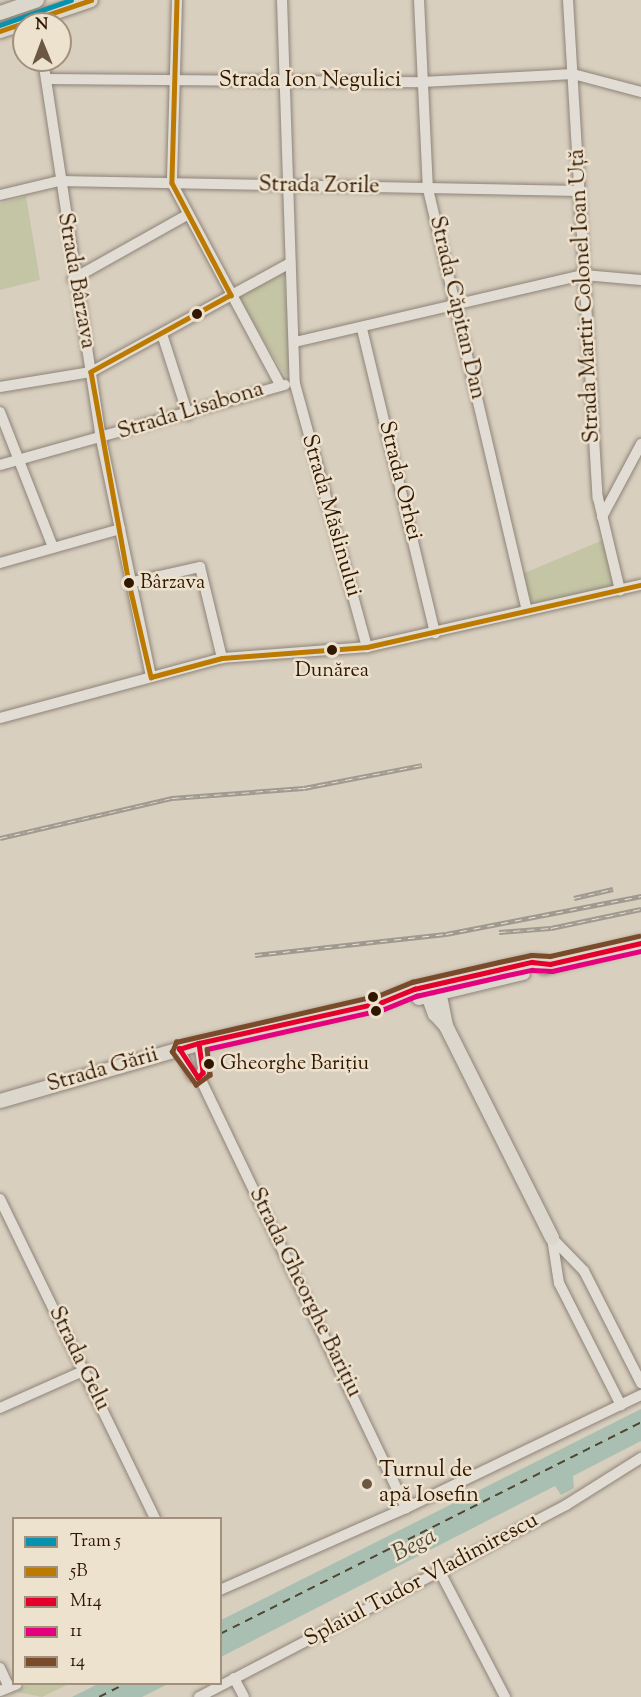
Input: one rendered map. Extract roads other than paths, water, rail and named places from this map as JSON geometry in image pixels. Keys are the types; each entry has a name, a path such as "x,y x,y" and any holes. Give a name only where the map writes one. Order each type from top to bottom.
{"main road":[{"path":"0,13 34,0"},
{"path":"60,12 91,0"},
{"name":"Strada Gării","path":"0,1101 199,1043 382,1002 396,1003 432,990 641,943"},
{"path":"432,990 435,1014 446,1026 552,1238"}],"street":[{"path":"177,0 172,183 187,215 280,384 295,384"},
{"name":"Strada Măslinului","path":"282,0 295,384 301,415 367,647"},
{"name":"Strada Căpitan Dan","path":"419,0 428,189 527,611"},
{"name":"Strada Martir Colonel Ioan Uță","path":"568,0 598,498 620,590"},
{"name":"Strada Bârzava","path":"45,72 73,279 101,439 150,676"},
{"name":"Strada Ion Negulici","path":"46,78 285,83 422,82 573,74 641,92"},
{"name":"Strada Zorile","path":"0,195 58,181 579,191"},
{"path":"73,279 187,215"},
{"path":"0,387 91,372 290,263"},
{"path":"295,342 362,329 584,275 641,280"},
{"name":"Strada Orhei","path":"362,329 435,633"},
{"path":"162,334 188,415"},
{"name":"Strada Lisabona","path":"0,465 188,415 280,384"},
{"path":"0,412 21,459 53,547"},
{"path":"602,517 640,449"},
{"path":"0,563 120,529"},
{"path":"129,583 200,567 222,658"},
{"path":"0,718 222,658 367,647 641,585"},
{"name":"Strada Gheorghe Barițiu","path":"199,1043 203,1069 200,1078"},
{"name":"Strada Gheorghe Barițiu","path":"179,1049 191,1073 200,1078 406,1508"},
{"name":"Strada Gelu","path":"0,1199 155,1517"},
{"path":"552,1238 584,1271 641,1383"},
{"path":"552,1238 560,1283 621,1405"},
{"path":"0,1408 83,1371"},
{"path":"222,1589 406,1508 641,1395"},
{"name":"Splaiul Tudor Vladimirescu","path":"222,1685 567,1505 641,1458"},
{"path":"440,1572 505,1697"},
{"path":"0,1668 9,1687"},
{"path":"234,1678 244,1697"},
{"name":"Splaiul Tudor Vladimirescu","path":"199,1697 221,1685"}],"water":[{"name":"Bega","path":"641,1409 641,1441 573,1476 574,1488 561,1495 555,1486 222,1656 222,1619"},
{"path":"96,1685 166,1685 142,1697 72,1697"}],"railway":[{"path":"0,838 172,798 304,788 422,765"},
{"path":"574,898 613,889"},
{"path":"255,955 446,934 641,896"},
{"path":"499,932 551,928 641,909"}],"tram line":[{"name":"5","path":"0,25 71,0"}],"place":[{"name":"Bârzava","path":"129,583"},
{"name":"Dunărea","path":"332,650"},
{"name":"Gheorghe Barițiu","path":"209,1064"},
{"name":"Turnul de apă Iosefin","path":"367,1484"}]}
